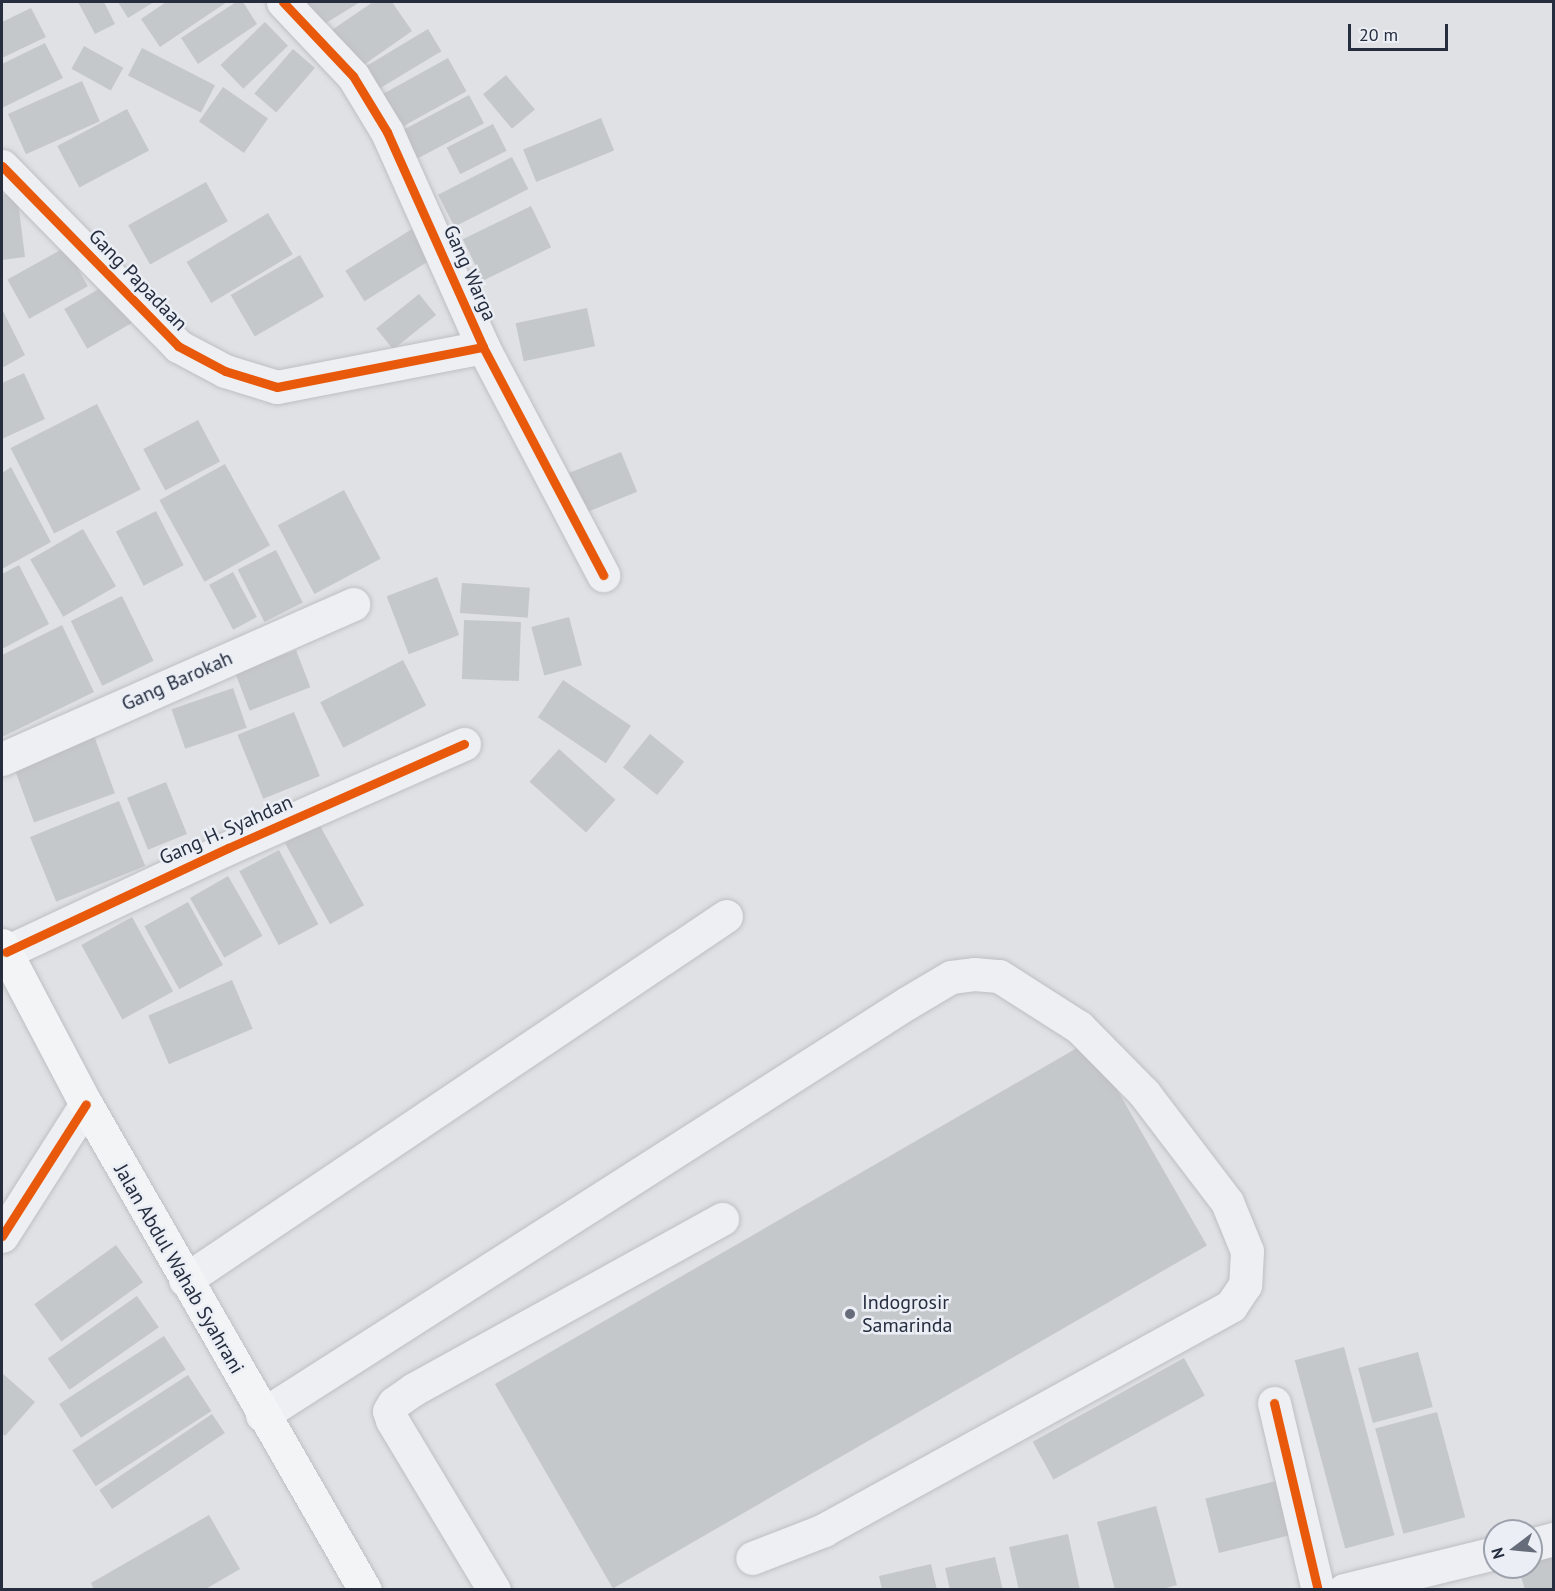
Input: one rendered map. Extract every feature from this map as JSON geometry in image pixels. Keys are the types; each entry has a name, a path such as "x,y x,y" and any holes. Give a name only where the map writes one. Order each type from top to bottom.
{"highway":[{"name":"Jalan Abdul Wahab Syahrani","path":"4,949 86,1104 364,1590"}],"street":[{"name":"Gang Warga","path":"283,2 353,76 387,132 483,347 603,575"},
{"name":"Gang Papadaan","path":"2,166 178,346 225,371 277,387 483,347"},
{"name":"Gang Barokah","path":"2,759 353,604"},
{"name":"Gang H. Syahdan","path":"4,949 464,744"},
{"path":"185,1280 726,916"},
{"path":"262,1415 907,1003 951,978 974,974 999,976 1079,1027 1144,1093 1227,1202 1248,1251 1245,1285 1231,1306 824,1530 752,1558"},
{"path":"2,1236 86,1104"},
{"path":"494,1590 392,1420 389,1411 394,1403 414,1389 722,1219"},
{"path":"1274,1403 1318,1590"},
{"path":"1344,1590 1483,1556"}],"building":[{"path":"78,2 104,2 115,24 95,34"},
{"path":"118,2 154,2 128,18"},
{"path":"166,2 227,2 160,47 141,19"},
{"path":"236,2 243,2 257,24 198,64 181,38"},
{"path":"301,2 360,2 318,28"},
{"path":"373,2 392,2 412,31 355,71 329,32"},
{"path":"31,8 46,37 2,58 2,22"},
{"path":"265,22 288,46 243,89 220,65"},
{"path":"428,29 441,51 373,92 359,70"},
{"path":"45,43 63,78 2,108 2,64"},
{"path":"84,46 123,68 111,91 71,69"},
{"path":"142,48 215,85 201,113 128,76"},
{"path":"293,49 315,68 276,113 254,94"},
{"path":"448,58 466,91 396,130 378,97"},
{"path":"506,75 535,109 512,129 483,94"},
{"path":"82,81 100,121 26,154 8,114"},
{"path":"223,87 268,119 244,153 199,121"},
{"path":"469,95 484,123 414,160 399,132"},
{"path":"127,109 149,150 79,188 57,146"},
{"path":"601,118 614,150 536,182 523,149"},
{"path":"493,124 507,151 460,174 447,148"},
{"path":"512,157 528,189 454,227 438,195"},
{"path":"206,182 228,221 150,265 128,225"},
{"path":"17,193 25,257 2,260 2,195"},
{"path":"531,206 551,247 483,281 463,239"},
{"path":"268,213 293,254 211,303 187,262"},
{"path":"420,224 439,255 364,301 345,271"},
{"path":"66,247 88,286 29,319 7,279"},
{"path":"300,255 324,297 255,337 231,295"},
{"path":"111,282 134,322 87,349 64,309"},
{"path":"419,294 436,315 393,350 376,329"},
{"path":"587,308 595,346 524,361 516,323"},
{"path":"2,309 25,355 2,368"},
{"path":"24,373 45,419 2,439 2,383"},
{"path":"97,404 141,490 54,534 11,448"},
{"path":"198,420 220,461 165,491 143,449"},
{"path":"621,452 637,492 573,518 557,478"},
{"path":"225,464 270,545 204,582 159,500"},
{"path":"11,467 51,542 2,569 2,473"},
{"path":"344,490 381,559 314,594 278,525"},
{"path":"156,511 184,565 144,586 116,531"},
{"path":"83,529 116,586 63,617 30,560"},
{"path":"276,550 303,603 264,622 238,570"},
{"path":"19,565 49,624 2,649 2,574"},
{"path":"233,572 257,617 233,630 209,585"},
{"path":"437,577 459,635 409,654 387,596"},
{"path":"462,583 530,588 528,618 460,613"},
{"path":"122,596 154,661 102,686 71,621"},
{"path":"569,617 582,665 544,675 531,627"},
{"path":"464,620 521,622 519,681 462,679"},
{"path":"62,625 94,692 2,737 2,655"},
{"path":"296,650 310,687 250,711 235,673"},
{"path":"403,660 426,705 343,748 320,702"},
{"path":"563,680 631,726 606,763 538,717"},
{"path":"233,688 247,728 185,749 172,709"},
{"path":"294,712 320,776 263,799 237,735"},
{"path":"93,733 115,793 34,823 12,762"},
{"path":"650,734 684,762 657,795 623,767"},
{"path":"559,749 615,800 586,833 530,782"},
{"path":"166,782 187,834 148,850 127,798"},
{"path":"119,801 145,866 56,902 30,837"},
{"path":"319,824 364,905 330,924 285,843"},
{"path":"279,850 318,924 279,945 239,871"},
{"path":"228,876 262,936 224,958 190,898"},
{"path":"188,902 223,965 179,989 144,926"},
{"path":"132,917 173,991 122,1019 81,945"},
{"path":"232,980 253,1029 169,1064 148,1016"},
{"name":"Indogrosir Samarinda","path":"1089,1041 1207,1245 613,1588 495,1384"},
{"path":"116,1245 143,1282 61,1342 34,1304"},
{"path":"137,1296 159,1327 70,1390 48,1359"},
{"path":"164,1336 186,1370 81,1438 59,1404"},
{"path":"1344,1347 1394,1535 1345,1549 1295,1360"},
{"path":"1418,1352 1433,1407 1373,1423 1358,1368"},
{"path":"1184,1358 1205,1396 1054,1479 1033,1442"},
{"path":"2,1373 35,1402 5,1436 2,1433"},
{"path":"188,1375 211,1411 96,1486 72,1450"},
{"path":"1437,1412 1465,1517 1403,1534 1375,1429"},
{"path":"212,1414 225,1433 112,1509 99,1490"},
{"path":"1284,1479 1298,1533 1219,1553 1205,1499"},
{"path":"1156,1506 1177,1585 1159,1590 1115,1590 1097,1522"},
{"path":"209,1515 240,1569 204,1590 94,1590 91,1583"},
{"path":"1068,1534 1080,1590 1019,1590 1009,1547"},
{"path":"1554,1543 1554,1590 1525,1590 1522,1579 1543,1579 1543,1546"},
{"path":"995,1557 1003,1590 950,1590 945,1568"},
{"path":"931,1564 937,1590 882,1590 879,1576"}],"cycle path":[{"path":"283,2 353,76 387,132 483,347 603,575"},
{"path":"2,166 178,346 225,371 277,387 483,347"},
{"path":"6,952 228,848 464,744"},
{"path":"2,1236 86,1104"},
{"path":"1274,1403 1318,1590"}],"place":[{"name":"Indogrosir Samarinda","path":"850,1314"}]}
